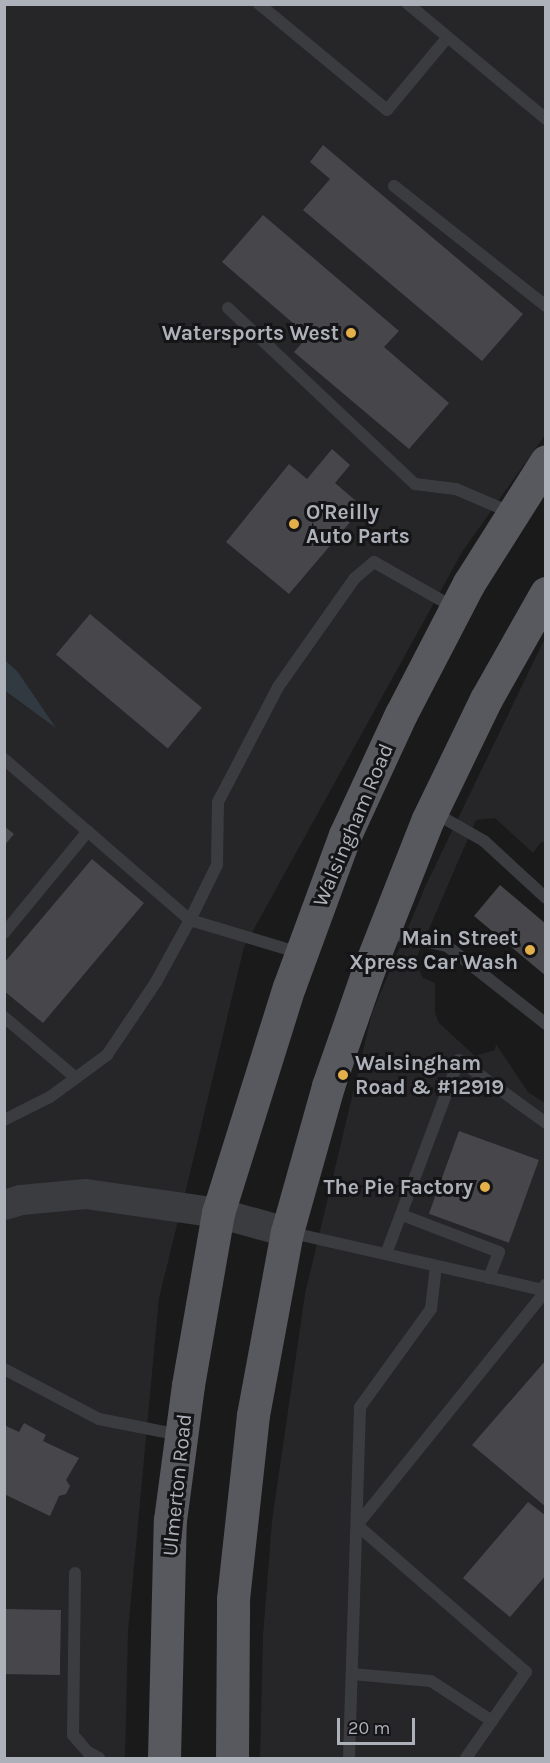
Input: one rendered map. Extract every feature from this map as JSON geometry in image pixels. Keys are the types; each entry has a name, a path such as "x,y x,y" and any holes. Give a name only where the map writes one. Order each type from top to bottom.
{"main road":[{"name":"Walsingham Road","path":"218,1214 301,954 345,835 401,714 456,608 546,461"},
{"path":"232,1758 233,1599 253,1415 287,1232 328,1086 383,932 432,811 486,699 546,593"},
{"name":"Ulmerton Road","path":"164,1758 170,1520 181,1435 218,1214"}],"street":[{"path":"4,1205 21,1200 86,1194 218,1214 287,1232"}],"lane":[{"path":"259,4 387,110 447,38"},
{"path":"408,4 546,119"},
{"path":"394,186 546,306"},
{"path":"228,308 415,484 456,489 513,513"},
{"path":"4,1120 50,1097 107,1054 156,982 217,865 218,802 278,687 355,579 374,562 456,608"},
{"path":"4,759 190,920 301,954"},
{"path":"432,811 484,841 546,898"},
{"path":"4,933 88,831"},
{"path":"383,932 447,946 546,1024"},
{"path":"4,1017 76,1078"},
{"path":"386,1254 459,1060 546,1123"},
{"path":"402,1215 499,1252 489,1278"},
{"path":"287,1232 489,1278 545,1288 357,1525"},
{"path":"349,1758 360,1407 431,1309 436,1266"},
{"path":"4,1369 99,1419 181,1435"},
{"path":"357,1525 526,1672 466,1758"},
{"path":"75,1573 73,1735 88,1752 99,1758"},
{"path":"352,1674 431,1681 492,1721"}],"shaded area":[{"path":"5,5 545,5 545,435 462,552 244,947 185,1194 5,1190 4,691 54,726 18,672 5,660"},
{"path":"545,638 545,842 541,842 533,853 495,818 476,820 415,961 423,978 435,983 435,1013 439,1023 475,1056 495,1050 496,1044 528,1092 545,1103 545,1758 260,1758 263,1636 272,1521 305,1294 372,1013 426,885"},
{"path":"5,660 18,672 56,728 5,691"},
{"path":"87,1208 178,1221 159,1298 128,1631 125,1758 5,1758 5,1220 26,1214"}],"building":[{"path":"323,145 523,314 482,361 303,210 330,179 310,162"},
{"name":"Watersports West","path":"263,215 399,331 384,347 449,403 409,449 294,352 308,336 222,262"},
{"name":"O'Reilly Auto Parts","path":"332,449 350,465 335,483 363,507 289,594 226,542 289,464 307,479"},
{"path":"90,614 202,708 168,748 56,655"},
{"path":"4,826 14,834 4,846"},
{"path":"92,859 144,903 43,1023 4,991 4,963"},
{"name":"Main Street Xpress Car Wash","path":"500,885 546,924 546,976 474,916"},
{"name":"The Pie Factory","path":"459,1131 539,1160 509,1243 429,1214"},
{"path":"546,1360 546,1507 472,1445"},
{"path":"24,1423 46,1435 43,1441 79,1458 66,1480 70,1486 66,1494 59,1496 50,1516 4,1494 4,1425 19,1432"},
{"path":"528,1502 546,1516 546,1575 510,1617 463,1578"},
{"path":"4,1609 61,1610 60,1675 4,1674"}],"place":[{"name":"Watersports West","path":"351,333"},
{"name":"O'Reilly Auto Parts","path":"294,524"},
{"name":"Main Street Xpress Car Wash","path":"530,950"},
{"name":"Walsingham Road & #12919","path":"343,1075"},
{"name":"The Pie Factory","path":"485,1187"}]}
